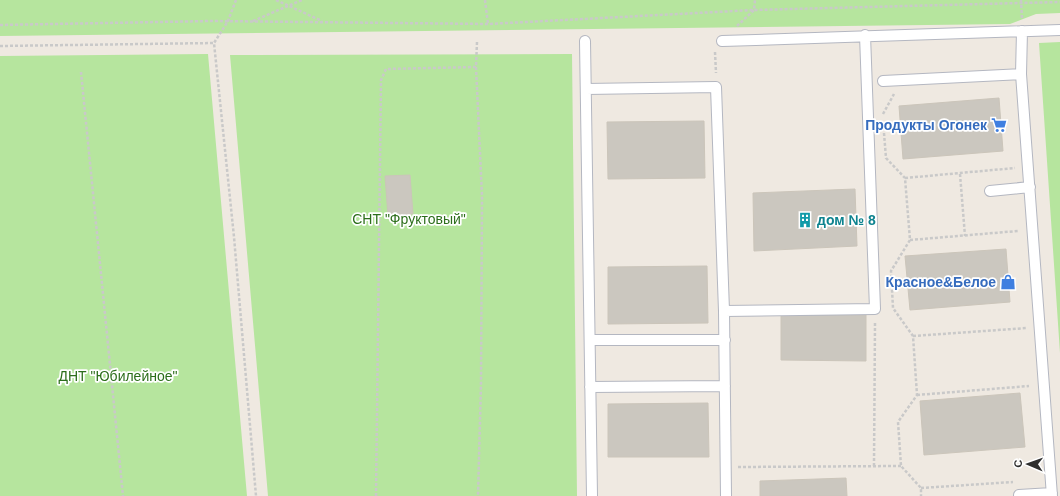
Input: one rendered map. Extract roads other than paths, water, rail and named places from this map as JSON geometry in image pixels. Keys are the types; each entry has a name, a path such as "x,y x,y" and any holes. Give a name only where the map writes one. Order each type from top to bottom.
{"lane":[{"path":"722,40 1022,27 1060,30"},
{"path":"1019,495 1052,494 1021,74 1022,27"},
{"path":"724,310 875,309 865,35"},
{"path":"585,41 592,496"},
{"path":"882,81 1021,74"},
{"path":"586,89 716,88 725,340 726,496"},
{"path":"990,191 1030,187"},
{"path":"590,340 725,340"},
{"path":"590,387 725,386"}],"place":[{"name":"Продукты Огонек","path":"999,125"},
{"name":"дом № 8","path":"805,220"},
{"name":"Красное&Белое","path":"1008,282"}],"park label":[{"name":"СНТ \"Фруктовый\"","path":"409,219"},
{"name":"ДНТ \"Юбилейное\"","path":"118,376"}]}
